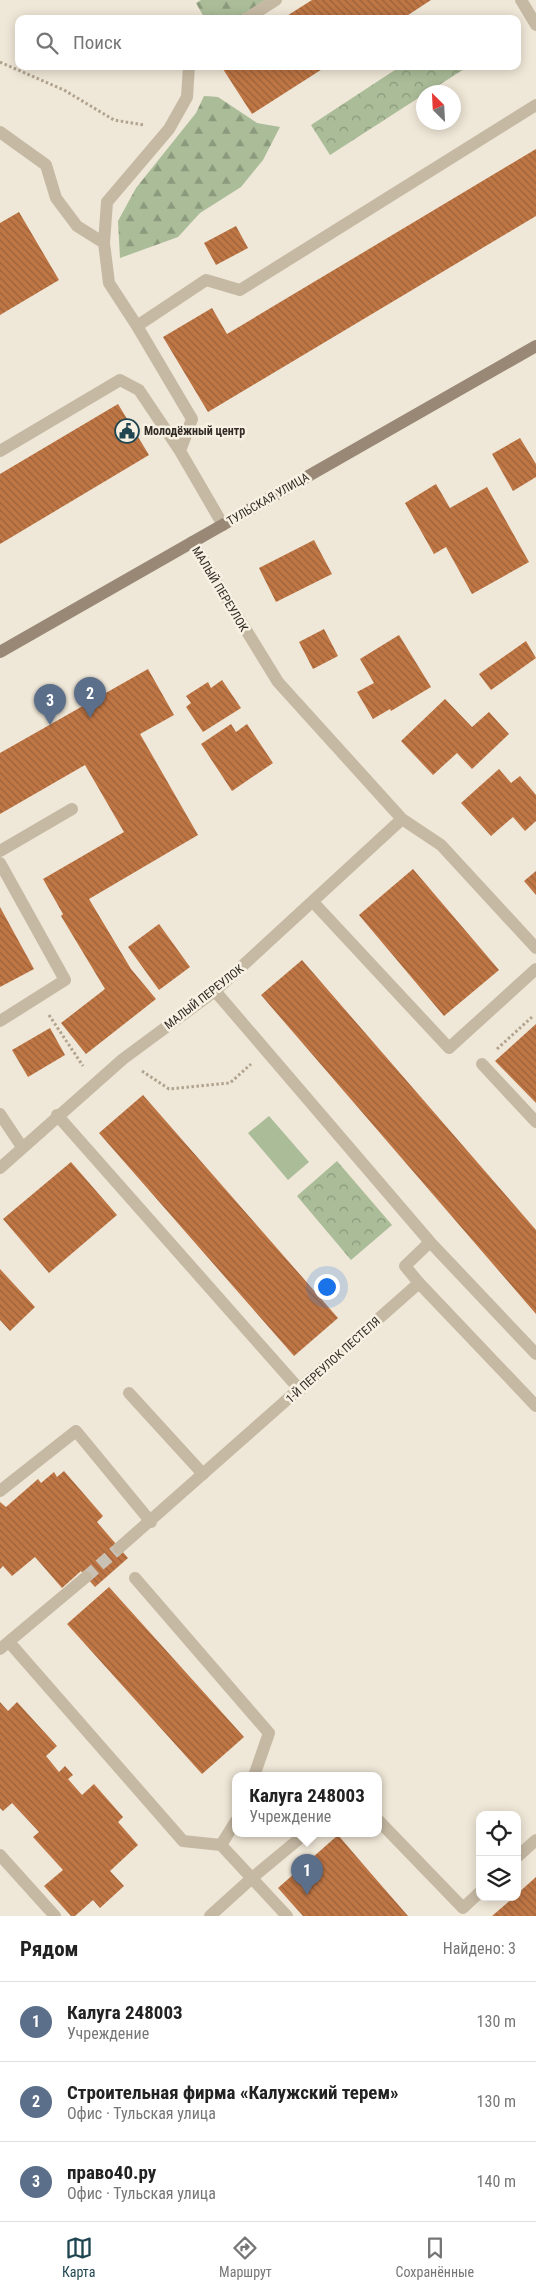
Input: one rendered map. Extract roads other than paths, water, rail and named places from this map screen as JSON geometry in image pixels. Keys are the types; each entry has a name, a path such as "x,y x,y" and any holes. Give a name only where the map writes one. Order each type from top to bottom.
{"main road":[{"name":"ТУЛЬСКАЯ УЛИЦА","path":"0,652 536,346"}],"street":[{"path":"252,15 276,0"},
{"path":"521,0 536,25"},
{"path":"180,451 192,419 137,326 109,283 104,244 107,202 169,129 186,97 189,70"},
{"path":"137,326 206,280 240,290 536,105"},
{"path":"0,132 46,165 56,198 77,226 104,244"},
{"path":"0,451 120,380 139,390 180,451 223,525"},
{"name":"МАЛЫЙ ПЕРЕУЛОК","path":"192,542 278,682 402,819 441,845 536,948"},
{"path":"0,851 72,809"},
{"name":"МАЛЫЙ ПЕРЕУЛОК","path":"0,1168 123,1059 215,991 402,819"},
{"path":"0,863 65,980 0,1021"},
{"path":"313,902 449,1048 536,969"},
{"path":"215,991 430,1242 536,1354"},
{"path":"482,1064 536,1122"},
{"path":"0,1114 22,1148"},
{"path":"58,1115 300,1390"},
{"path":"430,1242 405,1266 536,1406"},
{"name":"1-Й ПЕРЕУЛОК ПЕСТЕЛЯ","path":"119,1548 151,1522 419,1283"},
{"path":"129,1392 203,1474"},
{"path":"0,1491 76,1431 151,1522"},
{"path":"86,1577 5,1646 183,1841 221,1845 287,1916"},
{"path":"135,1578 268,1733 255,1772"},
{"path":"382,1824 463,1908 476,1896"},
{"path":"221,1845 232,1827"},
{"path":"210,1916 301,1837"},
{"path":"518,1856 536,1840"},
{"path":"0,1855 55,1916"}],"tunnel":[{"path":"86,1577 119,1548"}],"place":[{"name":"Молодёжный центр","path":"127,431"},
{"name":"Строительная фирма «Калужский терем»","path":"90,718"},
{"name":"право40.ру","path":"50,725"},
{"name":"Калуга 248003","path":"307,1895"}]}
